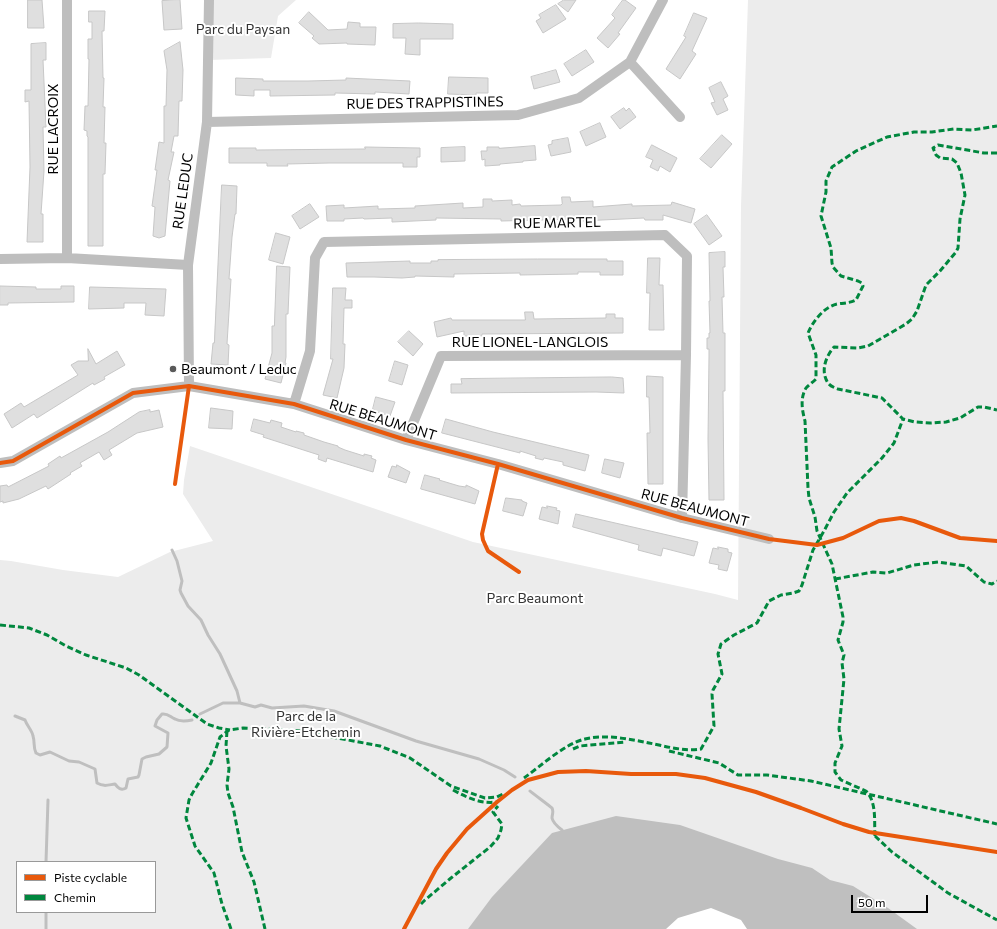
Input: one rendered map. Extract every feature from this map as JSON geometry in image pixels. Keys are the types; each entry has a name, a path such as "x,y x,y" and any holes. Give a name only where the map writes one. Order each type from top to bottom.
{"street":[{"name":"RUE LACROIX","path":"67,0 68,258"},
{"name":"RUE LEDUC","path":"189,386 188,265 207,122 209,0"},
{"name":"RUE DES TRAPPISTINES","path":"207,122 518,115 579,98 630,62 664,0"},
{"path":"630,62 680,117"},
{"name":"RUE MARTEL","path":"294,404 310,351 315,258 324,242 665,236 687,256 682,518"},
{"path":"0,259 68,258 188,265"},
{"name":"RUE LIONEL-LANGLOIS","path":"406,440 441,356 686,355"},
{"name":"RUE BEAUMONT","path":"0,463 12,461 133,393 189,386 294,404 406,440 498,464 682,518 769,539"}],"green space":[{"name":"Parc du Paysan","path":"209,0 296,0 278,16 271,58 208,60"},
{"name":"Parc de la Rivière-Etchemin","path":"748,0 997,0 997,929 800,929 687,860 566,929 0,929 0,560 118,577 170,552 213,541 183,494 190,446 473,542 738,600 741,206"}],"shaded area":[{"path":"616,816 680,825 778,859 812,868 830,880 853,886 888,908 917,929 747,929 741,920 711,908 678,918 666,929 468,929 492,897 552,833"}],"building":[{"path":"28,0 42,0 44,28 28,28"},
{"path":"180,0 182,29 164,30 162,1"},
{"path":"564,0 576,0 568,12 558,4"},
{"path":"623,0 636,8 618,33 620,34 608,48 597,38 615,18 612,15"},
{"path":"556,5 566,19 543,33 536,21 541,18 539,15"},
{"path":"89,11 105,11 104,31 102,31 104,78 103,107 105,107 104,143 106,143 105,174 103,174 103,246 88,246 88,137 87,131 84,130 85,106 88,106 88,39 92,39 92,22 89,22"},
{"path":"309,12 328,30 347,29 348,22 360,23 360,27 376,27 375,45 347,43 319,44 312,38 314,36 299,23"},
{"path":"694,13 707,18 692,51 696,54 680,79 666,69 686,37 684,36"},
{"path":"393,24 453,24 453,39 420,39 420,55 405,54 406,38 393,38"},
{"path":"180,42 183,70 182,101 179,101 178,136 174,136 171,152 174,152 168,180 170,181 165,236 159,238 153,236 155,207 152,206 159,142 164,143 164,106 166,106 167,70 164,51"},
{"path":"46,43 46,60 43,60 46,127 43,127 44,171 41,214 43,214 43,242 27,242 30,167 29,101 25,102 25,90 31,90 31,44"},
{"path":"586,50 594,62 572,76 564,64"},
{"path":"556,70 560,82 534,89 531,77"},
{"path":"449,77 488,78 488,93 476,93 476,95 448,94"},
{"path":"236,78 263,79 263,81 346,80 346,78 410,81 409,94 375,92 375,94 335,93 335,95 270,96 270,90 254,90 254,96 236,95"},
{"path":"721,82 728,96 723,99 728,110 717,115 711,103 715,102 709,88"},
{"path":"624,108 626,111 629,108 636,117 620,129 611,117"},
{"path":"600,123 606,137 586,146 580,132"},
{"path":"722,135 732,144 711,168 700,159"},
{"path":"568,138 571,152 551,156 548,145 552,144 552,141"},
{"path":"652,145 677,158 670,172 660,166 658,171 650,167 653,160 646,157"},
{"path":"535,146 536,160 485,166 485,159 482,160 481,151 487,151 487,147 499,148"},
{"path":"365,147 420,148 420,157 417,157 417,167 403,167 403,163 329,163 267,166 267,163 229,163 229,148 256,148 256,150 365,149"},
{"path":"465,147 465,161 441,162 441,148"},
{"path":"222,185 237,186 236,214 232,237 229,279 231,279 227,344 229,345 228,365 211,364 214,343"},
{"path":"562,197 570,197 571,202 593,201 593,207 632,204 632,206 671,205 672,202 695,209 691,223 663,215 663,220 645,220 644,218 581,221 581,219 501,221 501,219 436,218 436,220 392,222 392,218 363,218 344,219 344,221 327,221 326,206 344,205 344,208 378,206 378,209 415,208 415,206 463,203 463,208 483,207 483,199 492,199 492,201 512,200 512,205 520,204 521,206 561,205"},
{"path":"310,204 319,217 300,229 292,216"},
{"path":"707,215 722,236 709,245 694,224"},
{"path":"276,233 290,237 283,264 269,260"},
{"path":"725,252 725,267 723,267 724,297 722,297 723,333 725,333 725,391 723,391 724,500 709,500 709,349 707,349 707,338 709,338 710,333 709,253"},
{"path":"648,258 660,258 659,285 663,285 664,330 649,330 650,293 647,293"},
{"path":"607,259 607,261 623,261 623,275 600,275 600,272 578,272 578,274 520,275 520,273 454,274 454,277 347,277 346,263 410,261 410,263 431,263 431,261 438,260"},
{"path":"277,266 290,267 288,314 286,314 286,363 281,383 265,379 272,353 272,326 274,326"},
{"path":"0,286 36,287 36,289 61,289 61,286 74,286 74,302 8,303 8,305 0,305"},
{"path":"90,287 166,289 164,316 145,315 146,303 124,303 124,308 89,309"},
{"path":"333,288 346,288 345,300 352,300 352,308 344,308 344,368 337,398 323,395 333,359 331,359"},
{"path":"525,312 533,312 534,319 606,318 606,314 615,314 615,318 623,318 623,333 482,334 482,336 464,336 464,331 437,337 434,322 451,318 452,320 525,320"},
{"path":"409,331 423,344 413,356 398,342"},
{"path":"88,349 96,364 117,351 125,365 104,377 105,379 94,385 93,383 37,418 34,414 12,428 4,414 21,403 24,407 78,375 71,365 78,361 88,361"},
{"path":"395,361 408,365 402,385 389,381"},
{"path":"647,376 663,377 663,484 648,484 647,433 650,433"},
{"path":"623,378 624,393 451,393 451,384 462,384 461,379"},
{"path":"376,397 395,402 390,416 374,411 375,410 373,409"},
{"path":"211,408 233,411 232,429 209,428"},
{"path":"150,410 150,412 159,410 163,427 137,433 109,450 112,455 104,460 99,452 80,463 82,466 48,489 46,486 19,499 3,503 3,501 0,502 0,486 7,485 8,487 49,466 48,464 60,456 61,458 108,432 139,412"},
{"path":"254,419 270,423 271,420 282,423 281,427 304,433 304,435 338,446 345,450 364,456 364,454 372,456 371,458 376,460 373,472 327,458 326,462 318,459 319,455 263,437 264,435 251,431"},
{"path":"446,419 589,455 585,471 563,465 563,462 544,458 543,460 520,451 520,453 442,433"},
{"path":"605,459 624,463 620,478 602,473"},
{"path":"397,465 410,472 406,483 388,477 392,466 396,467"},
{"path":"425,475 459,486 466,487 466,485 479,491 475,504 421,489"},
{"path":"506,498 522,500 527,503 523,516 503,511"},
{"path":"547,506 557,508 556,510 560,511 558,524 539,519 542,507 547,508"},
{"path":"576,514 698,542 694,556 663,548 661,556 638,550 639,545 573,527"},
{"path":"718,547 728,549 728,552 732,553 727,571 718,569 719,565 709,563 713,548 718,549"}],"waterway":[{"path":"172,550 177,561 182,581 180,590 181,593 188,606 201,620 208,635 220,654 237,691 240,703"},
{"path":"200,714 223,703 240,703 255,707 261,705 272,708 304,706 334,711 416,741 479,759 504,770 515,777"},
{"path":"15,716 25,720 32,734 36,753 40,755 50,752 69,761 79,762 95,769 97,783 104,785 115,784 121,789 126,788 128,779 138,777 142,759 159,754 167,747 168,733 155,726 157,720 162,714 179,721 192,720"},
{"path":"530,791 552,808 552,818 556,825 562,830"},
{"path":"46,861 48,800"},
{"path":"46,913 46,929"}],"marked path":[{"path":"875,836 874,812 870,796 866,791 841,780 835,772 835,763 842,746 839,729 844,679 842,663 844,655 838,640 843,617 832,564 817,531 815,517 809,498 805,421 802,408 804,392 806,388 816,379 816,355 808,333 816,319 823,311 837,304 856,300 863,286 862,283 858,281 841,276 833,267 831,248 821,216 826,192 826,181 832,167 856,151 887,137 914,132 932,132 954,129 972,130 997,126"},
{"path":"997,153 984,153 938,145 933,148 936,155 940,158 952,159 957,163 961,173 965,195 960,219 958,248 940,271 926,285 917,311 912,319 868,346 858,348 834,347 826,359 824,369 824,374 831,386 838,389 882,398 903,419 915,422 946,422 960,418 978,407 997,410"},
{"path":"524,778 553,756 569,746 585,739 601,737 617,738 682,749 701,749 714,726 712,694 722,674 718,654 721,644 734,635 757,623 769,601 781,595 799,591 813,550 834,512 847,493 882,458 894,443 903,419"},
{"path":"835,579 873,572 887,573 914,565 938,562 966,566 984,582 992,584 997,581"},
{"path":"0,625 29,628 47,635 86,655 126,668 139,675 207,724 230,730"},
{"path":"231,929 222,904 214,873 195,846 186,818 189,800 211,763 220,737 229,730 243,728 300,731 380,746 410,758 451,786 485,798 497,797 503,794"},
{"path":"227,731 226,746 229,769 227,785 228,793 233,807 242,852 254,882 265,929"},
{"path":"573,749 580,746 626,742"},
{"path":"669,751 719,763 738,775 767,775 811,781 997,824"},
{"path":"453,790 474,800 497,802"},
{"path":"421,904 490,847 498,838 502,824 493,812 498,806"},
{"path":"875,836 892,852 948,893 997,920"}],"cycle path":[{"path":"0,463 13,461 133,393 189,386 294,404 406,440 498,464 682,518 769,539 817,545 843,538 879,521 901,518 914,521 960,538 997,541"},
{"path":"175,484 189,386"},
{"path":"498,464 482,534 483,540 488,551 519,572"},
{"path":"404,929 436,869 467,829 512,790 528,780 558,772 586,771 631,774 676,774 705,778 756,792 869,832 997,852"}],"place":[{"name":"Beaumont / Leduc","path":"173,369"}],"park label":[{"name":"Parc Beaumont","path":"535,598"}]}
